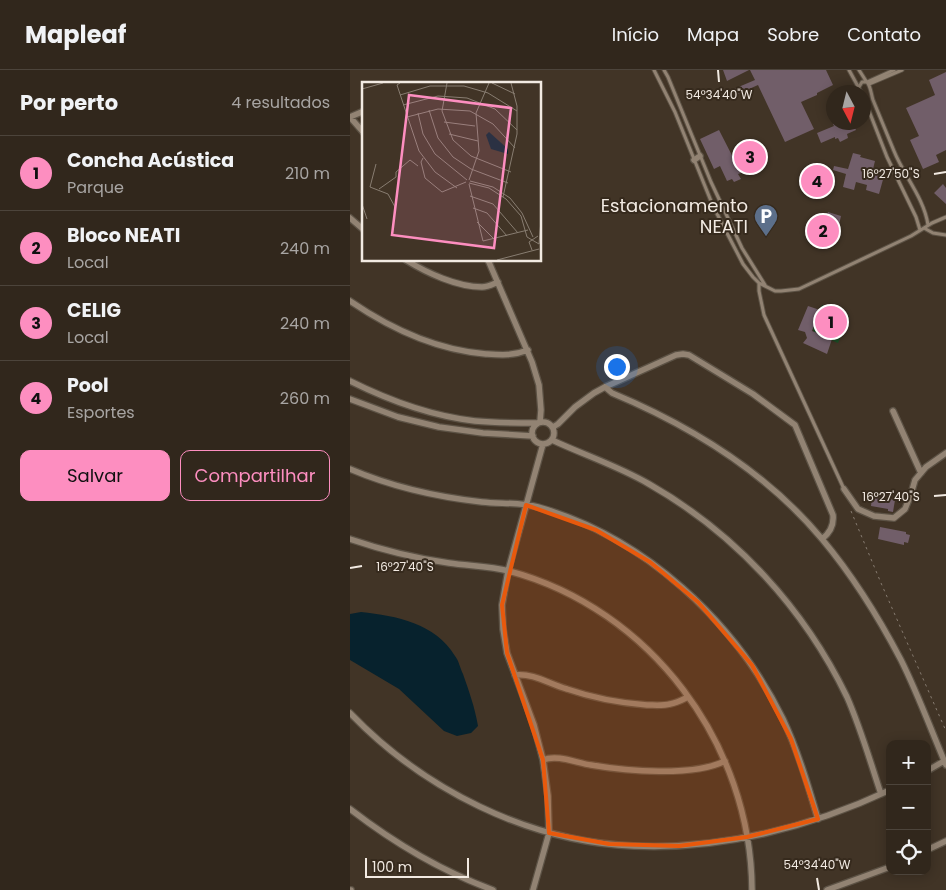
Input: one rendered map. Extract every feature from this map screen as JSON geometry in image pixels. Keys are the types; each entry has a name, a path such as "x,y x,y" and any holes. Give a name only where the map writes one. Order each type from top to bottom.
{"street":[{"path":"362,112 350,117 362,132"},
{"path":"694,160 700,156"},
{"path":"350,218 362,228"},
{"path":"408,261 433,274 463,284 483,287 498,282"},
{"path":"350,381 385,397 421,410 456,418 492,422 539,423 548,422 553,427 555,434 550,442 543,444 536,442 532,436 533,429 539,423 541,410 539,386 528,350 488,261"},
{"path":"350,301 399,330 446,347 496,355 513,355 528,350"},
{"path":"553,427 584,400 605,387 676,355 690,355 753,394 795,425 833,515 831,530 822,539"},
{"path":"605,387 612,393 698,435 728,455 777,494 822,539 861,592 888,638 912,685 945,763 931,769"},
{"path":"350,399 389,414 439,426 482,433 532,436"},
{"path":"893,411 921,473"},
{"path":"552,440 608,463 649,484 687,508 723,536 772,584 814,638 837,678 864,741 881,794"},
{"path":"533,890 549,832 548,796 543,760 528,708 507,652 503,629 502,605 508,571 543,444"},
{"path":"844,489 858,509 874,516 894,518 905,509 915,480 926,467 946,453"},
{"path":"350,469 394,484 437,495 482,502 537,507 602,533 650,562 677,583 713,616 748,660 774,701 786,726 799,758 818,819"},
{"path":"350,539 412,557 490,567 543,582 577,598 623,628 651,653 688,697 704,720 725,760 740,803 747,837 752,890"},
{"path":"515,675 534,676 583,694 627,703 667,705 688,697"},
{"path":"350,713 388,748 442,786 494,813 549,832 582,840 634,846 679,846 747,837 818,819 886,792"},
{"path":"543,760 554,757 606,768 655,771 708,767 725,760"},
{"path":"350,809 384,834 422,858 494,890"},
{"path":"931,848 946,841"},
{"path":"827,890 886,869"}],"lane":[{"path":"654,70 675,112 713,206 743,264 759,283 775,291 799,289 911,236 928,225 946,217"},
{"path":"664,70 715,191 748,260 765,285"},
{"path":"849,70 857,85"},
{"path":"858,70 868,84 895,154 925,212 928,225"},
{"path":"868,84 894,70"},
{"path":"861,85 861,83 868,84 902,70"},
{"path":"871,116 887,157 916,217 920,230"},
{"path":"924,228 934,233 946,235"},
{"path":"743,264 748,260"},
{"path":"762,278 759,283 759,292 764,315 844,489"}],"path":[{"path":"849,505 946,731"}],"highlighted area":[{"path":"526,505 596,530 650,562 698,602 752,665 791,739 818,819 747,837 679,846 609,844 549,833 543,760 507,653 502,605"}],"green space":[{"path":"822,305 849,316 838,343 814,332 813,328"}],"water":[{"path":"814,165 831,188 820,196 802,174"},
{"path":"361,612 388,616 414,623 437,636 447,645 458,662 474,706 478,726 471,733 457,736 444,731 399,689 350,660 350,614"}],"building":[{"path":"723,70 749,70 727,81"},
{"path":"750,70 826,70 833,85 826,85 826,88 817,93 817,95 801,102 814,129 785,142 758,85 731,97 729,91 755,80"},
{"path":"946,72 946,150 936,155 939,162 923,169 910,140 919,136 906,108 935,95 929,80"},
{"path":"826,129 856,130 847,134 848,138 840,142 835,137 821,143 817,133"},
{"path":"719,130 741,173 738,174 741,179 734,182 732,179 727,181 720,166 714,169 700,139"},
{"path":"754,142 761,168 745,172 738,146"},
{"path":"853,153 875,161 872,173 884,176 879,194 866,190 867,185 856,182 854,190 843,187 846,174 833,170 834,166 848,169"},
{"path":"943,184 946,188 946,204 934,193"},
{"path":"828,212 841,216 835,243 807,236 810,222 824,225"},
{"path":"808,306 820,310 812,331 832,339 827,354 803,343 807,338 805,332 798,330"},
{"path":"872,496 895,500 893,512 888,511 888,509 871,506"},
{"path":"880,527 906,532 906,534 910,535 908,543 904,542 904,545 878,539"}],"place":[{"name":"CELIG","path":"750,157"},
{"name":"Pool","path":"817,181"},
{"name":"Bloco NEATI","path":"823,231"},
{"name":"Estacionamento NEATI","path":"766,237"},
{"name":"Concha Acústica","path":"831,322"}]}
